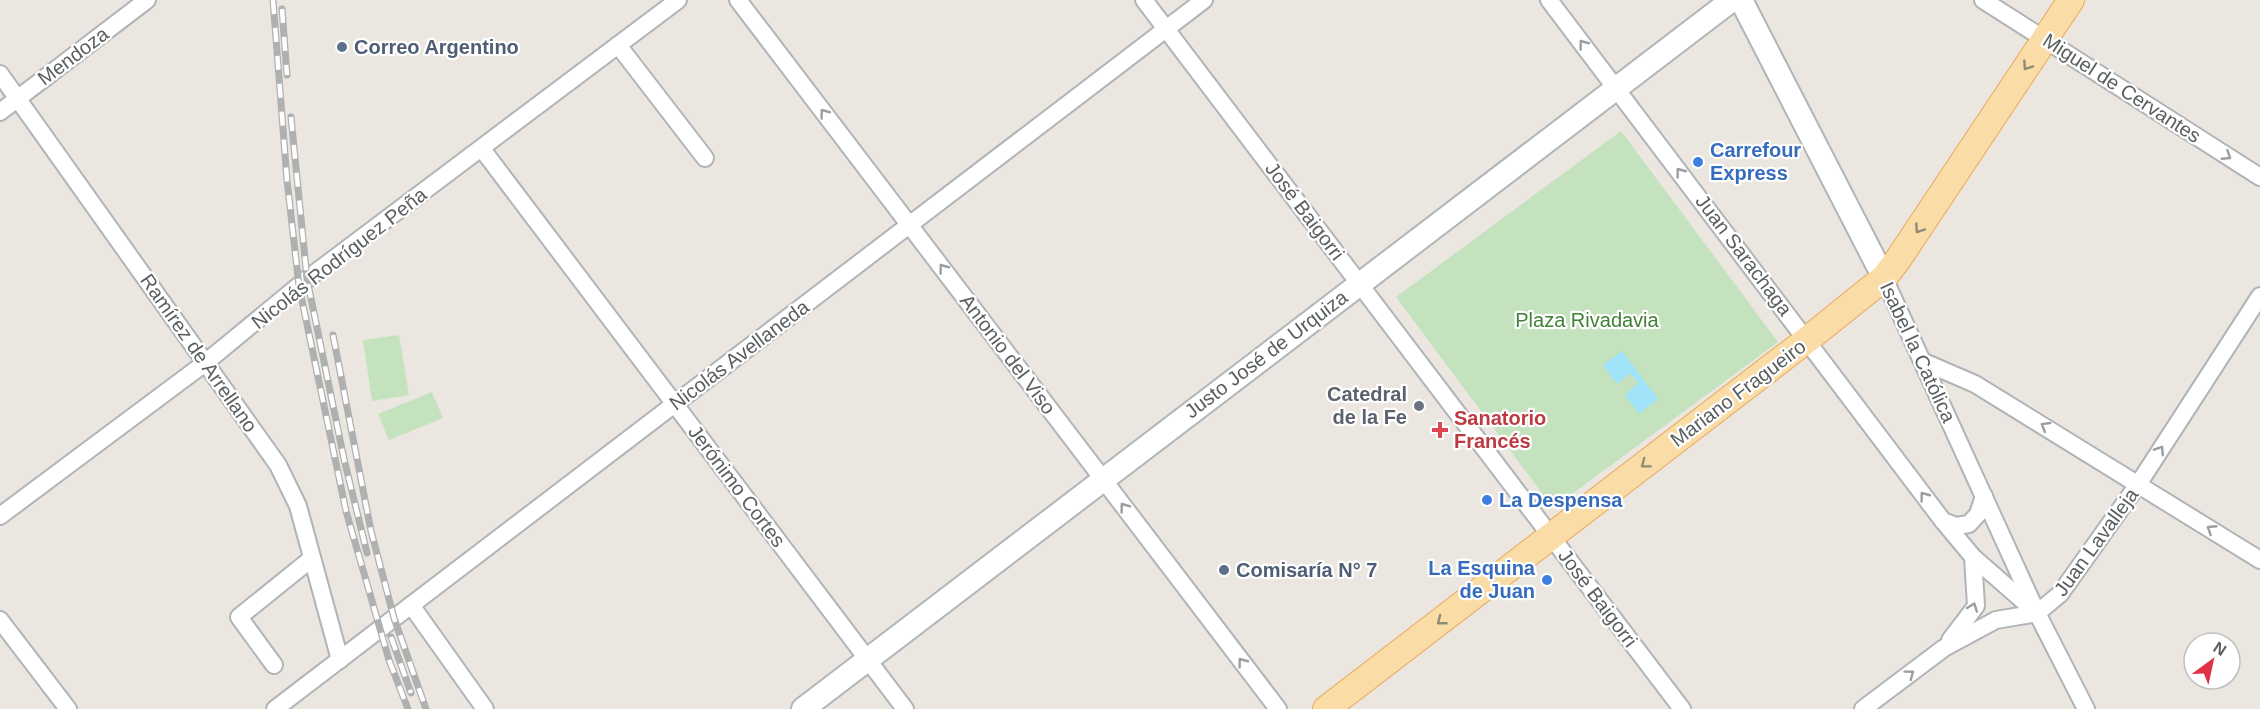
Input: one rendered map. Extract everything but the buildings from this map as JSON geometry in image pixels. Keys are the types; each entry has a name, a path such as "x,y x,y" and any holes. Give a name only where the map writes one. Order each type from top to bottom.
{"main road":[{"name":"Mariano Fragueiro","path":"1326,709 1808,339 1884,278 2071,0"}],"street":[{"name":"Mendoza","path":"0,112 147,0"},
{"name":"Nicolás Rodríguez Peña","path":"0,516 205,363 307,279 678,0"},
{"name":"Antonio del Viso","path":"738,0 1278,709"},
{"name":"José Baigorri","path":"1144,0 1682,709"},
{"name":"Nicolás Avellaneda","path":"275,709 1204,0"},
{"name":"Juan Sarachaga","path":"1549,0 1808,339 1943,521 1973,557 2037,613"},
{"name":"Justo José de Urquiza","path":"802,709 1102,478 1732,0"},
{"name":"Isabel la Católica","path":"1741,0 1884,278 2037,613 2086,709"},
{"name":"Miguel de Cervantes","path":"1983,0 2046,38 2260,177"},
{"path":"618,45 705,158"},
{"name":"Ramírez de Arrellano","path":"0,74 278,465 291,488 340,660"},
{"name":"Jerónimo Cortes","path":"482,149 905,709"},
{"name":"Juan Lavalleja","path":"1863,709 1944,648 1996,620 2037,613 2061,594 2139,483 2260,296"},
{"path":"1924,362 1975,384 2139,483 2260,560"},
{"path":"1943,521 1956,526 1969,524 1978,514 1984,496"},
{"path":"1944,648 1976,606 1973,557"},
{"path":"274,664 239,617 311,559"},
{"path":"411,605 485,709"},
{"path":"0,620 68,709"}],"green space":[{"name":"Plaza Rivadavia","path":"1621,131 1778,342 1553,508 1396,297"},
{"path":"399,335 409,395 372,401 363,340"},
{"path":"432,392 443,418 389,440 378,414"}],"water":[{"path":"1622,351 1658,399 1639,414 1625,395 1638,383 1630,373 1617,384 1603,365"}],"railway":[{"path":"273,0 287,180 299,286 346,511 389,660 408,709"},
{"path":"282,9 287,75"},
{"path":"291,117 307,279 344,459 367,553"},
{"path":"333,335 371,531 394,618 426,709"},
{"path":"391,637 411,693"}],"place":[{"name":"Correo Argentino","path":"342,47"},
{"name":"Carrefour Express","path":"1698,162"},
{"name":"Catedral de la Fe","path":"1419,406"},
{"name":"Sanatorio Francés","path":"1440,430"},
{"name":"La Despensa","path":"1487,500"},
{"name":"Comisaría N° 7","path":"1224,570"},
{"name":"La Esquina de Juan","path":"1547,580"}]}
